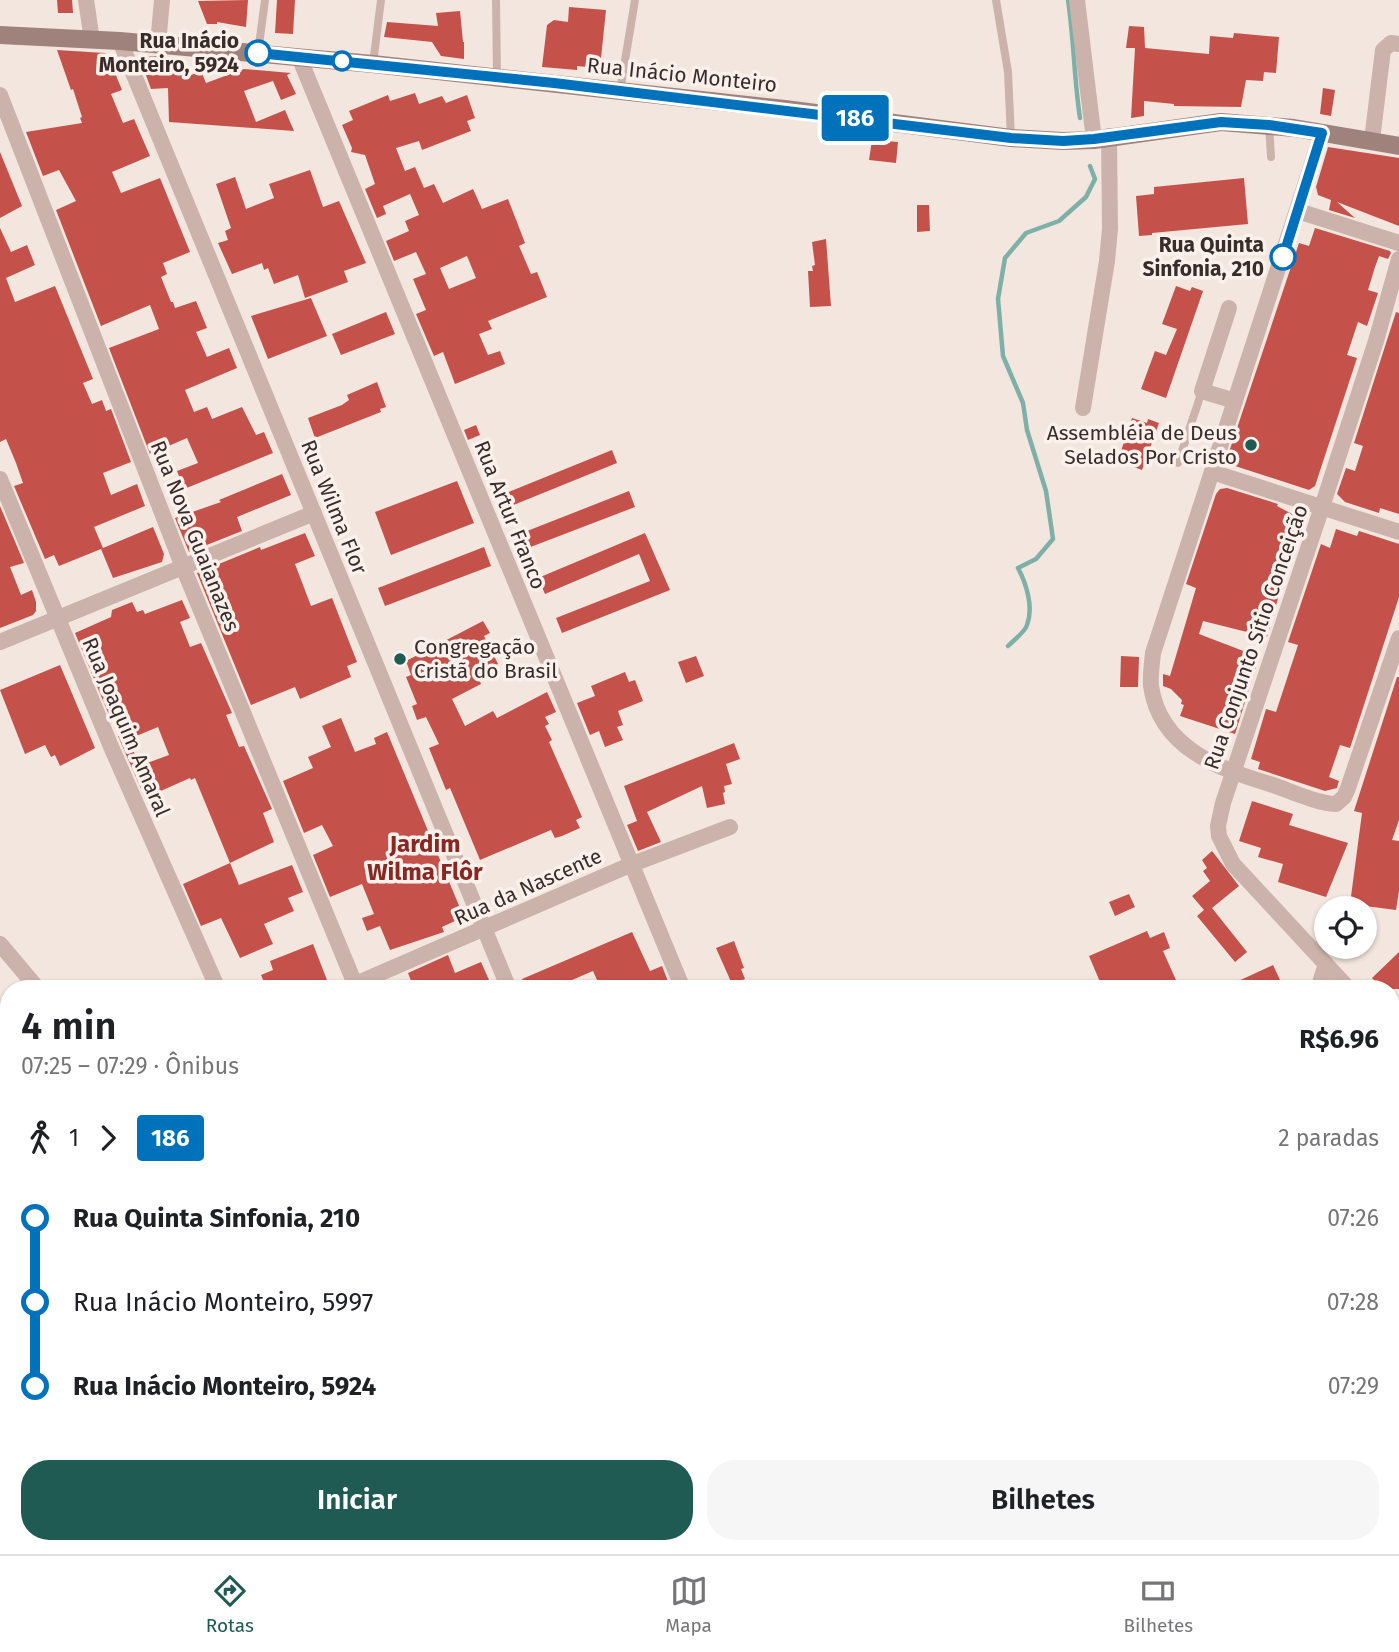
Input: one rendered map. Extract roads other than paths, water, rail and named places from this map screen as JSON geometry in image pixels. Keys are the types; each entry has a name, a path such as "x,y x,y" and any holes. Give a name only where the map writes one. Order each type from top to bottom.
{"street":[{"path":"86,0 92,40"},
{"path":"158,44 162,0"},
{"path":"1077,0 1101,138 1110,229 1083,408"},
{"name":"Rua Inácio Monteiro","path":"0,35 120,41 373,64 1011,138 1063,141 1101,138 1211,122 1269,125 1399,146"},
{"name":"Rua Wilma Flor","path":"120,41 506,980"},
{"path":"1372,140 1383,51 1391,43 1399,44"},
{"name":"Rua Artur Franco","path":"299,57 679,980"},
{"name":"Rua Nova Guaianazes","path":"0,95 183,567 349,980"},
{"path":"1322,133 1153,653 1151,684 1159,714 1171,735 1190,749 1232,772 1332,804 1339,802 1348,788 1399,638"},
{"path":"1297,211 1399,243"},
{"name":"Rua Conjunto Sítio Conceição","path":"1341,980 1233,864 1222,844 1218,826 1232,772 1322,507 1376,341 1399,259"},
{"path":"1229,308 1202,391 1235,401"},
{"path":"1212,472 1399,532"},
{"name":"Rua Joaquim Amaral","path":"0,479 112,750 214,980"},
{"path":"0,642 314,513"},
{"name":"Rua da Nascente","path":"368,980 630,865 730,827"},
{"path":"0,944 30,980"},
{"path":"1321,980 1326,964"}],"lane":[{"path":"258,53 265,0"},
{"path":"373,64 381,0"},
{"path":"496,0 497,77"},
{"path":"620,91 635,0"},
{"path":"996,0 1008,72 1011,138"},
{"path":"1269,125 1271,157"},
{"path":"1178,463 1202,391"}],"waterway":[{"path":"1068,0 1080,118"},
{"path":"1008,646 1024,630 1030,611 1028,595 1018,568 1036,559 1053,539 1046,491 1027,430 1023,403 1003,356 998,299 1005,258 1026,233 1059,221 1086,197 1095,179 1090,166"}],"place":[{"name":"Rua Inácio Monteiro, 5924","path":"258,53"},
{"name":"Rua Quinta Sinfonia, 210","path":"1283,257"},
{"name":"Assembléia de Deus Selados Por Cristo","path":"1251,445"},
{"name":"Congregação Cristã do Brasil","path":"400,659"}],"district":[{"name":"Jardim Wilma Flôr","path":"425,858"}]}
